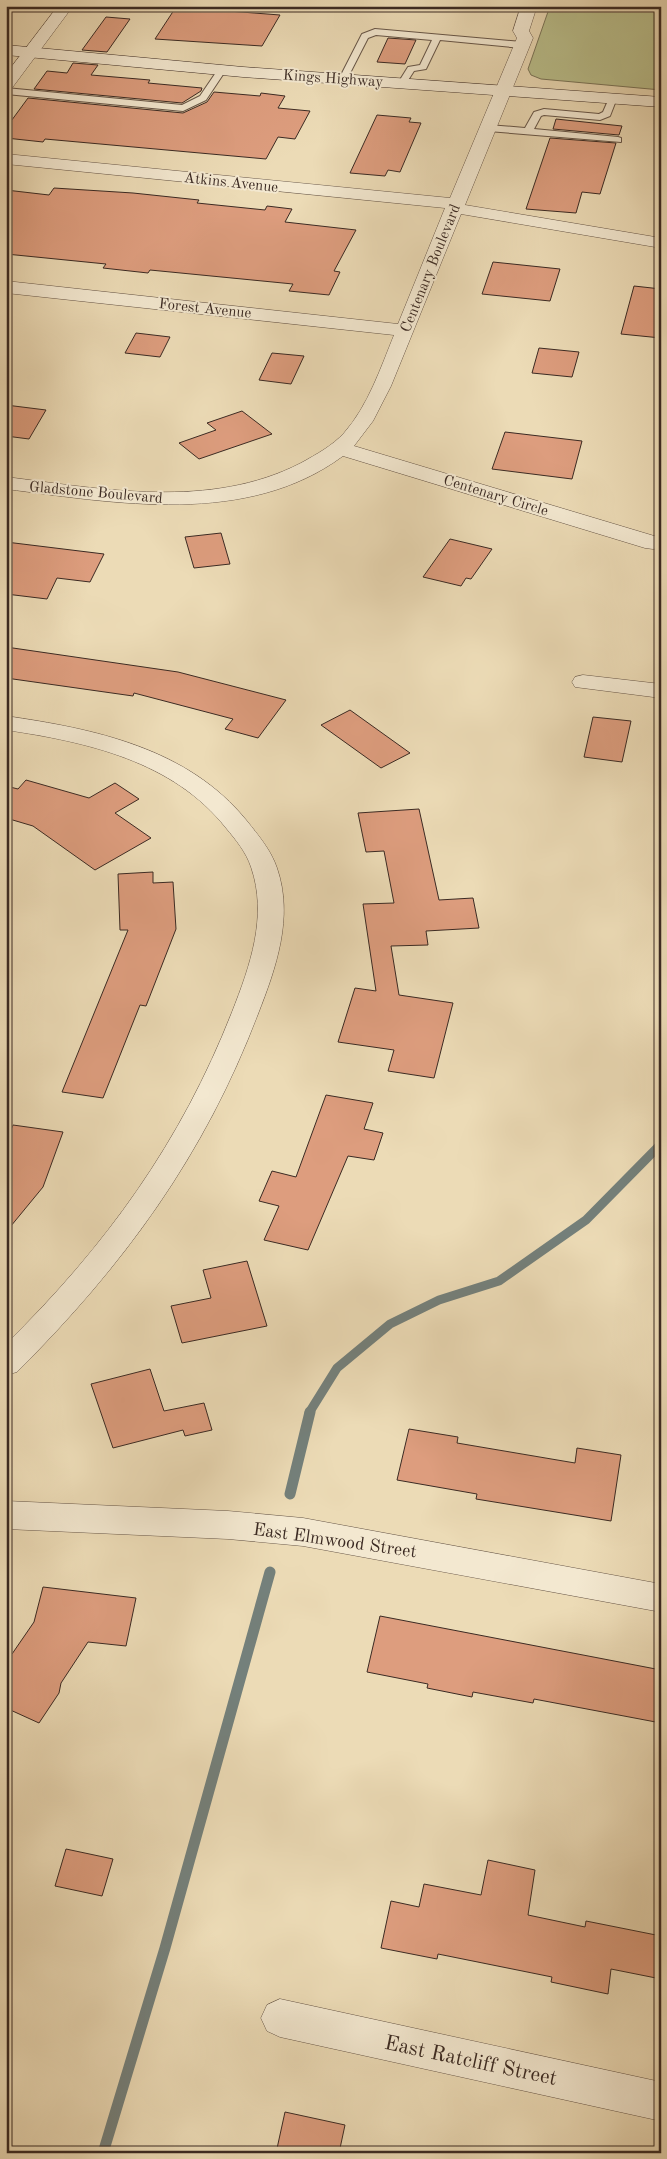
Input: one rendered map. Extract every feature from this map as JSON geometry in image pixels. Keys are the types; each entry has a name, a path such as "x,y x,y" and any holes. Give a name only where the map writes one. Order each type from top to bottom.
{"street":[{"path":"6,85 66,6"},
{"name":"Centenary Boulevard","path":"524,42 521,31 529,6"},
{"name":"Centenary Boulevard","path":"301,472 327,458 362,423 404,330 524,42 537,27 544,6"},
{"name":"Kings Highway","path":"6,50 222,70 661,102"},
{"name":"Atkins Avenue","path":"6,159 455,206 661,243"},
{"name":"Forest Avenue","path":"6,286 404,330"},
{"name":"Centenary Circle","path":"339,448 652,543"},
{"name":"Gladstone Boulevard","path":"6,483 126,498 190,498 229,494 265,485 301,472"},
{"path":"584,682 661,692"},
{"path":"6,724 94,739 157,762 208,794 222,807 259,856 265,871 272,904 270,933 265,958 233,1050 214,1090 173,1164 150,1200 101,1264 44,1327 6,1363"},
{"name":"East Elmwood Street","path":"6,1515 228,1525 303,1532 661,1598"},
{"name":"East Ratcliff Street","path":"280,2018 661,2102"}],"lane":[{"path":"343,79 365,36 375,32 437,38 524,42"},
{"path":"402,84 412,69 423,67 437,38"},
{"path":"6,91 183,108 203,98 222,70"},
{"path":"528,131 537,114 544,112 600,117 607,114 613,98"},
{"path":"488,128 618,140"}],"green space":[{"path":"550,6 661,6 661,90 541,79 531,75 528,69"}],"building":[{"path":"176,7 280,15 262,46 155,39"},
{"path":"106,17 130,19 107,52 82,50"},
{"path":"388,38 416,40 405,64 377,62"},
{"path":"73,63 98,65 91,75 150,80 148,83 202,88 201,91 182,103 34,89 47,71 67,73"},
{"path":"214,92 260,96 261,93 285,96 278,108 310,111 295,139 278,137 266,159 45,139 43,142 6,138 6,128 28,98 183,113 207,102"},
{"path":"377,115 411,118 409,122 421,123 400,172 388,170 385,176 350,173"},
{"path":"556,119 622,126 619,135 553,129"},
{"path":"550,138 616,143 600,194 582,192 576,213 526,209"},
{"path":"54,188 133,193 199,200 197,203 265,210 267,206 292,209 285,222 356,230 334,271 340,272 329,295 289,291 293,284 150,270 148,273 103,268 106,264 6,254 6,190 49,195"},
{"path":"493,262 560,269 550,301 482,294"},
{"path":"634,286 661,289 661,338 621,334"},
{"path":"136,333 170,337 160,357 125,353"},
{"path":"539,348 579,352 572,377 532,373"},
{"path":"272,353 304,356 291,384 259,380"},
{"path":"6,405 46,410 29,439 6,436"},
{"path":"242,411 272,434 199,459 179,443 216,430 207,423"},
{"path":"505,432 582,441 572,479 492,469"},
{"path":"221,533 230,564 194,568 185,537"},
{"path":"450,539 492,549 471,579 466,578 461,586 423,577"},
{"path":"6,542 104,554 90,582 57,578 47,599 6,594"},
{"path":"6,647 178,672 286,700 258,738 225,729 233,719 134,693 133,696 6,678"},
{"path":"350,710 410,753 381,768 321,725"},
{"path":"593,717 631,721 622,762 584,757"},
{"path":"26,780 89,798 115,783 139,799 115,813 151,838 95,870 33,826 6,818 6,786 18,789"},
{"path":"419,809 439,900 473,898 479,928 426,931 428,945 391,946 399,995 453,1003 434,1078 388,1071 394,1050 338,1042 355,988 376,991 363,904 394,903 384,851 366,852 358,813"},
{"path":"153,872 153,883 173,882 176,929 146,1006 140,1005 103,1098 62,1092 128,930 120,930 118,874"},
{"path":"326,1095 373,1103 364,1129 383,1133 374,1160 348,1156 308,1250 264,1240 279,1206 259,1201 272,1171 296,1177"},
{"path":"13,1125 63,1132 43,1187 6,1232 6,1142"},
{"path":"247,1261 267,1326 182,1343 171,1306 211,1298 203,1270"},
{"path":"150,1369 164,1411 204,1403 212,1430 185,1436 183,1430 113,1448 91,1384"},
{"path":"409,1429 458,1437 457,1443 575,1463 577,1448 621,1455 611,1521 476,1499 477,1494 397,1480"},
{"path":"43,1587 136,1598 126,1646 88,1642 61,1683 59,1693 39,1723 6,1708 6,1653 12,1654 34,1622"},
{"path":"380,1616 661,1670 661,1723 534,1699 533,1703 473,1692 472,1697 427,1688 428,1684 367,1672"},
{"path":"66,1849 113,1859 102,1896 55,1886"},
{"path":"488,1860 535,1870 528,1915 585,1927 586,1921 661,1936 661,1979 611,1969 608,1994 551,1982 552,1977 438,1954 437,1959 381,1948 391,1901 419,1907 424,1884 481,1895"},
{"path":"285,2112 345,2125 339,2153 276,2153"}],"waterway":[{"path":"309,1413 337,1368 390,1324 439,1300 499,1281 586,1220 661,1144"},
{"path":"290,1494 310,1412"},
{"path":"103,2153 165,1948 270,1572"}]}
